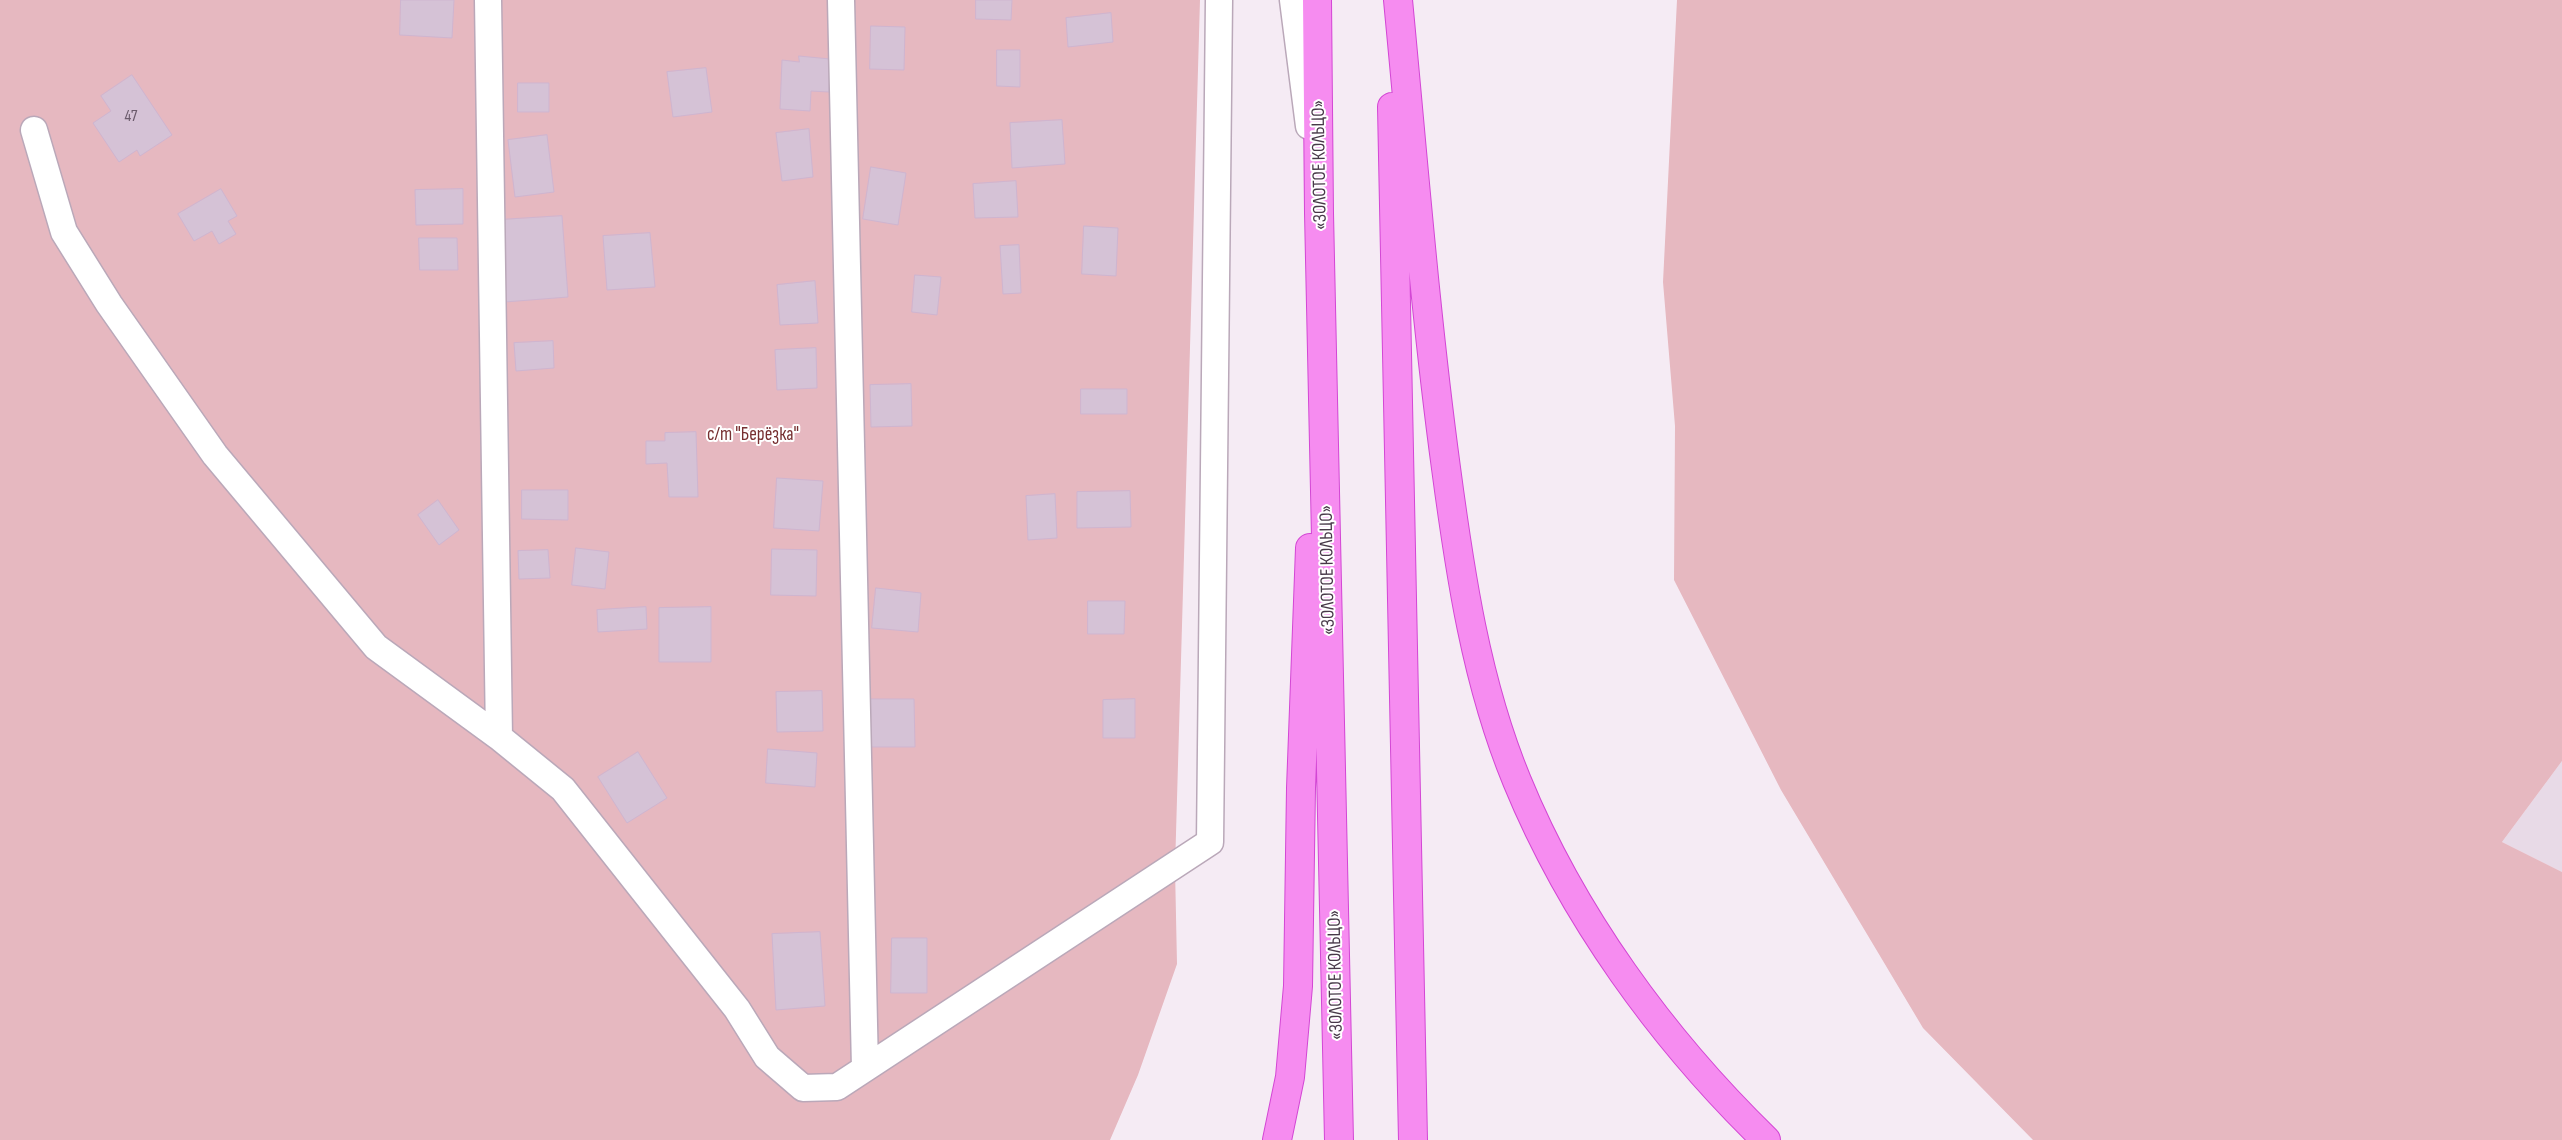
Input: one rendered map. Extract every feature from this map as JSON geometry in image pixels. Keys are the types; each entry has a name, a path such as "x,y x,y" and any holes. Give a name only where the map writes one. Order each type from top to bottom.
{"highway":[{"name":"«ЗОЛОТОЕ КОЛЬЦО»","path":"1317,0 1319,213 1339,1140"},
{"path":"1390,0 1412,1140"},
{"path":"1398,0 1436,397 1460,576 1490,701 1516,781 1565,882 1620,967 1688,1058 1766,1140"},
{"path":"1277,1140 1290,1077 1298,986 1301,788 1321,247"}],"lane":[{"path":"488,0 499,737"},
{"path":"841,0 865,1068"},
{"path":"34,130 64,232 109,304 215,455 376,647 499,737 563,789 737,1009 766,1058 803,1088 837,1087 1210,842 1219,0"},
{"path":"1293,0 1319,213"}],"shaded area":[{"path":"2562,761 2562,872 2502,842"}],"green space":[{"name":"c/т \"Берёзка\"","path":"0,0 1200,0 1175,868 1177,964 1138,1075 1110,1140 0,1140"},
{"path":"1677,0 2562,0 2562,761 2502,842 2562,872 2562,1140 2033,1140 1923,1028 1781,790 1674,580 1675,426 1663,282"}],"building":[{"path":"401,0 454,0 452,38 400,35"},
{"path":"976,0 1012,0 1011,20 976,19"},
{"path":"1111,13 1113,42 1068,47 1066,18"},
{"path":"871,26 905,27 904,70 870,69"},
{"path":"997,50 1020,50 1020,87 997,86"},
{"path":"799,56 830,59 829,92 811,91 810,111 780,109 782,60 799,62"},
{"path":"706,68 712,112 673,117 667,72"},
{"path":"132,75 172,135 140,156 137,150 119,162 93,123 111,111 101,96"},
{"path":"518,83 549,83 549,112 518,112"},
{"path":"1062,120 1065,164 1012,168 1010,123"},
{"path":"809,129 813,177 782,181 776,133"},
{"path":"547,135 554,192 515,197 508,140"},
{"path":"871,167 906,173 898,225 863,219"},
{"path":"1016,181 1018,217 975,218 973,184"},
{"path":"221,189 237,216 228,221 236,234 219,244 212,231 194,241 178,214"},
{"path":"463,189 463,224 416,225 415,190"},
{"path":"562,216 568,297 505,302 499,220"},
{"path":"1084,226 1118,228 1116,276 1082,274"},
{"path":"650,233 655,287 607,290 603,236"},
{"path":"419,238 457,238 458,270 420,270"},
{"path":"1019,245 1021,293 1003,294 1000,246"},
{"path":"915,275 941,277 937,315 912,312"},
{"path":"815,281 818,323 780,325 777,285"},
{"path":"553,341 554,368 516,371 514,343"},
{"path":"816,348 817,388 777,390 775,350"},
{"path":"911,384 912,426 871,427 870,385"},
{"path":"1081,389 1127,389 1127,414 1081,414"},
{"path":"696,432 698,497 669,497 667,463 646,464 646,441 665,441 665,433"},
{"path":"777,478 823,481 819,531 774,528"},
{"path":"522,490 568,490 568,520 522,519"},
{"path":"1130,491 1131,527 1077,528 1077,492"},
{"path":"1055,494 1057,538 1028,540 1026,496"},
{"path":"438,500 459,530 439,545 418,515"},
{"path":"576,548 609,552 605,589 572,585"},
{"path":"772,549 817,550 816,596 771,595"},
{"path":"548,550 550,578 519,579 518,551"},
{"path":"876,588 921,593 918,632 872,628"},
{"path":"1088,601 1125,601 1124,634 1088,634"},
{"path":"646,607 647,629 598,632 597,610"},
{"path":"711,607 711,662 659,662 659,608"},
{"path":"822,691 823,731 777,732 776,692"},
{"path":"870,699 914,699 915,747 870,747"},
{"path":"1135,699 1135,738 1103,738 1103,700"},
{"path":"768,749 817,753 815,787 766,783"},
{"path":"638,752 667,798 627,823 598,777"},
{"path":"820,932 825,1006 776,1010 772,934"},
{"path":"892,938 927,938 927,993 891,993"}]}
